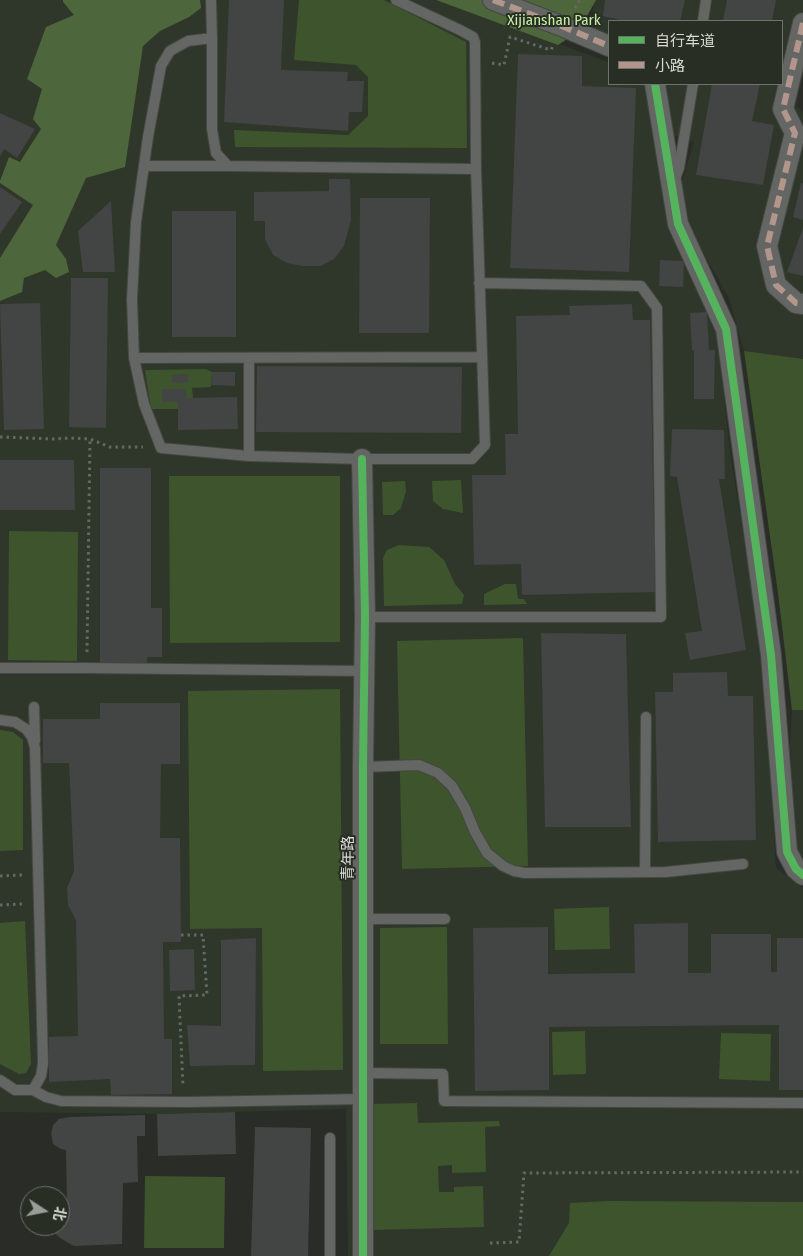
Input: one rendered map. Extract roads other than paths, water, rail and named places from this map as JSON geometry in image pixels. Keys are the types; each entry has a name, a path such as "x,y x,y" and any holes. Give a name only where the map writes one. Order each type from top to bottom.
{"street":[{"path":"493,0 608,46"},
{"path":"803,23 783,109 795,133 767,246 776,285 796,303 803,304"},
{"path":"655,85 678,224 726,329 771,655 787,852 796,869 803,875"},
{"name":"青年路","path":"362,459 365,617 363,767 363,1256"}],"lane":[{"path":"212,0 212,129 216,153 228,166"},
{"path":"212,38 188,42 170,51 161,66 148,137 136,222 132,299 134,358 144,404 161,448 249,456 472,459 485,445 479,284 474,42 473,37 396,0"},
{"path":"703,20 706,0"},
{"path":"672,185 679,168 693,85"},
{"path":"144,166 476,169"},
{"path":"365,617 661,617 657,308 641,286 479,284"},
{"path":"134,358 482,357"},
{"path":"249,358 249,456"},
{"path":"0,668 364,671"},
{"path":"33,1090 41,1076 42,1062 34,707"},
{"path":"645,872 646,717"},
{"path":"1,719 15,722 26,729 32,737 35,748"},
{"path":"363,767 419,765 438,773 452,786 466,808 475,832 487,853 514,872 666,872 743,864"},
{"path":"363,919 446,919"},
{"path":"363,1073 444,1074 444,1101 803,1103"},
{"path":"0,1080 16,1090 33,1090 61,1102 363,1099"},
{"path":"330,1138 330,1256"}],"park label":[{"name":"Xijianshan Park","path":"554,21"}]}
